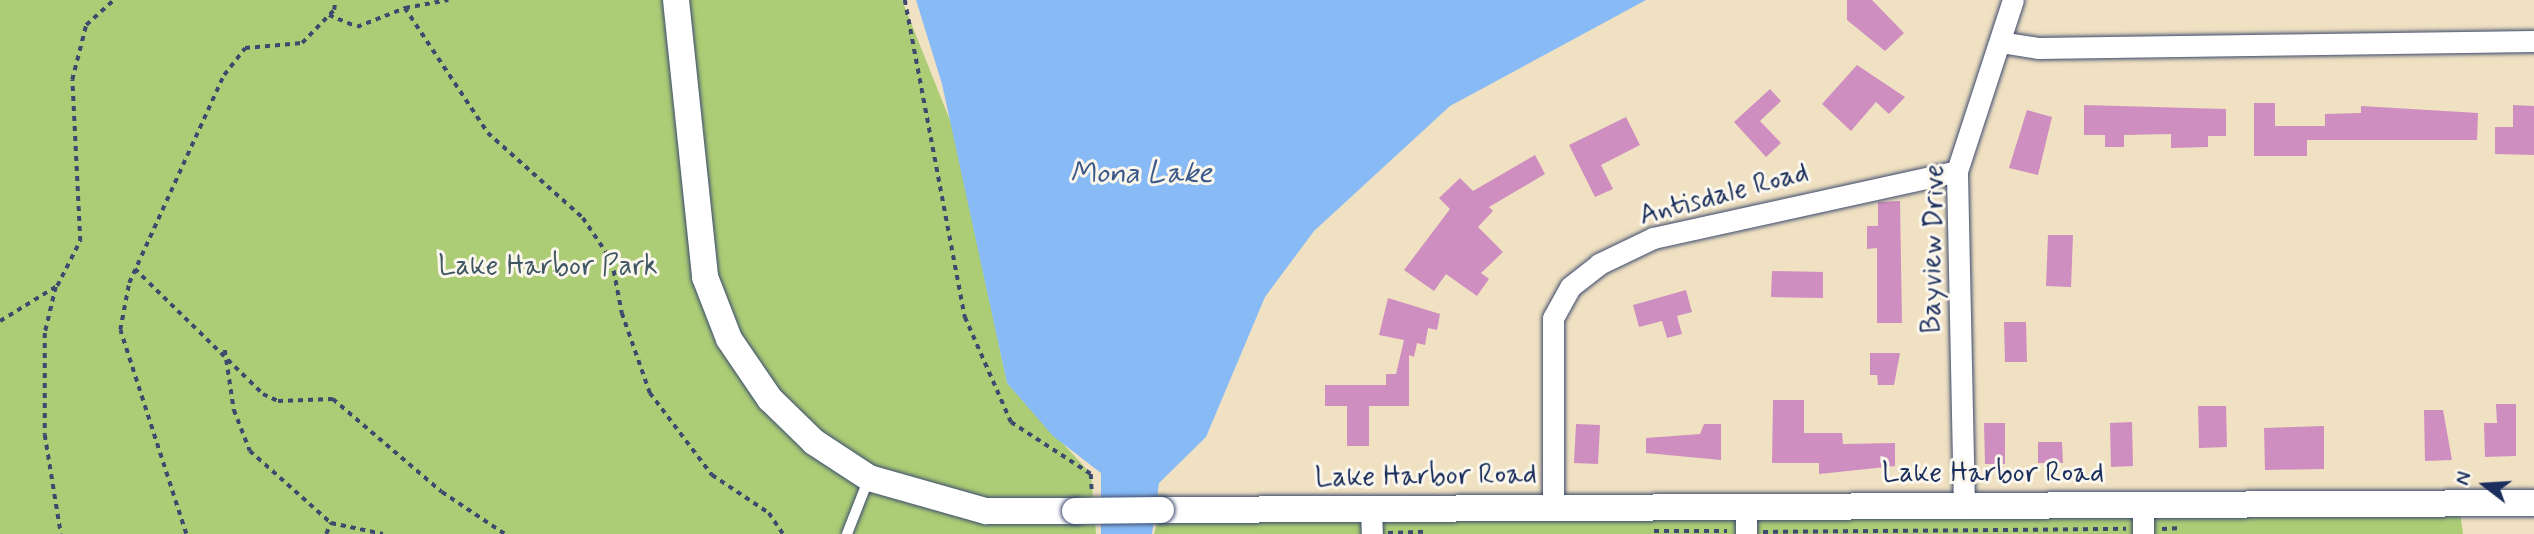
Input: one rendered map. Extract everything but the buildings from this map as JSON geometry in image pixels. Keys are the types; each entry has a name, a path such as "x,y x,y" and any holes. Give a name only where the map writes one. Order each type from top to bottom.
{"street":[{"name":"Lake Harbor Road","path":"676,0 694,217 705,277 729,339 770,399 814,442 869,478 986,511 1084,505 1372,522 1553,507 1746,522 1964,508 2143,504 2534,503"},
{"name":"Bayview Drive","path":"1964,508 1957,171 2013,0"},
{"path":"2000,42 2038,48 2534,41"},
{"name":"Antisdale Road","path":"1553,507 1553,318 1570,287 1599,264 1653,238 1957,171"},
{"path":"2143,504 2143,534"}],"lane":[{"path":"847,534 869,478"}],"path":[{"path":"61,534 45,435 44,333 57,286 80,241 72,80 86,24 114,0"},
{"path":"186,534 120,330 135,269 224,75 245,48 302,43 329,15 335,0"},
{"path":"329,15 357,27 405,8 448,0"},
{"path":"905,0 965,317 1011,422 1091,474 1084,505"},
{"path":"405,8 488,133 583,218 611,261 622,313 650,393 712,475 769,513 783,534"},
{"path":"135,269 225,350 271,398 333,399 442,492 505,534"},
{"path":"0,321 57,286"},
{"path":"225,350 233,410 250,451 331,523 383,534"},
{"path":"326,534 331,523"}],"green space":[{"name":"Lake Harbor Park","path":"0,0 902,0 953,128 1007,383 1091,474 1096,534 0,534"},
{"path":"2459,503 2463,534 1154,534 1161,510"}],"water":[{"name":"Mona Lake","path":"916,0 1646,0 1450,106 1314,231 1265,297 1206,437 1159,483 1152,534 1101,534 1101,473 1053,436 1007,383 942,84"}]}
